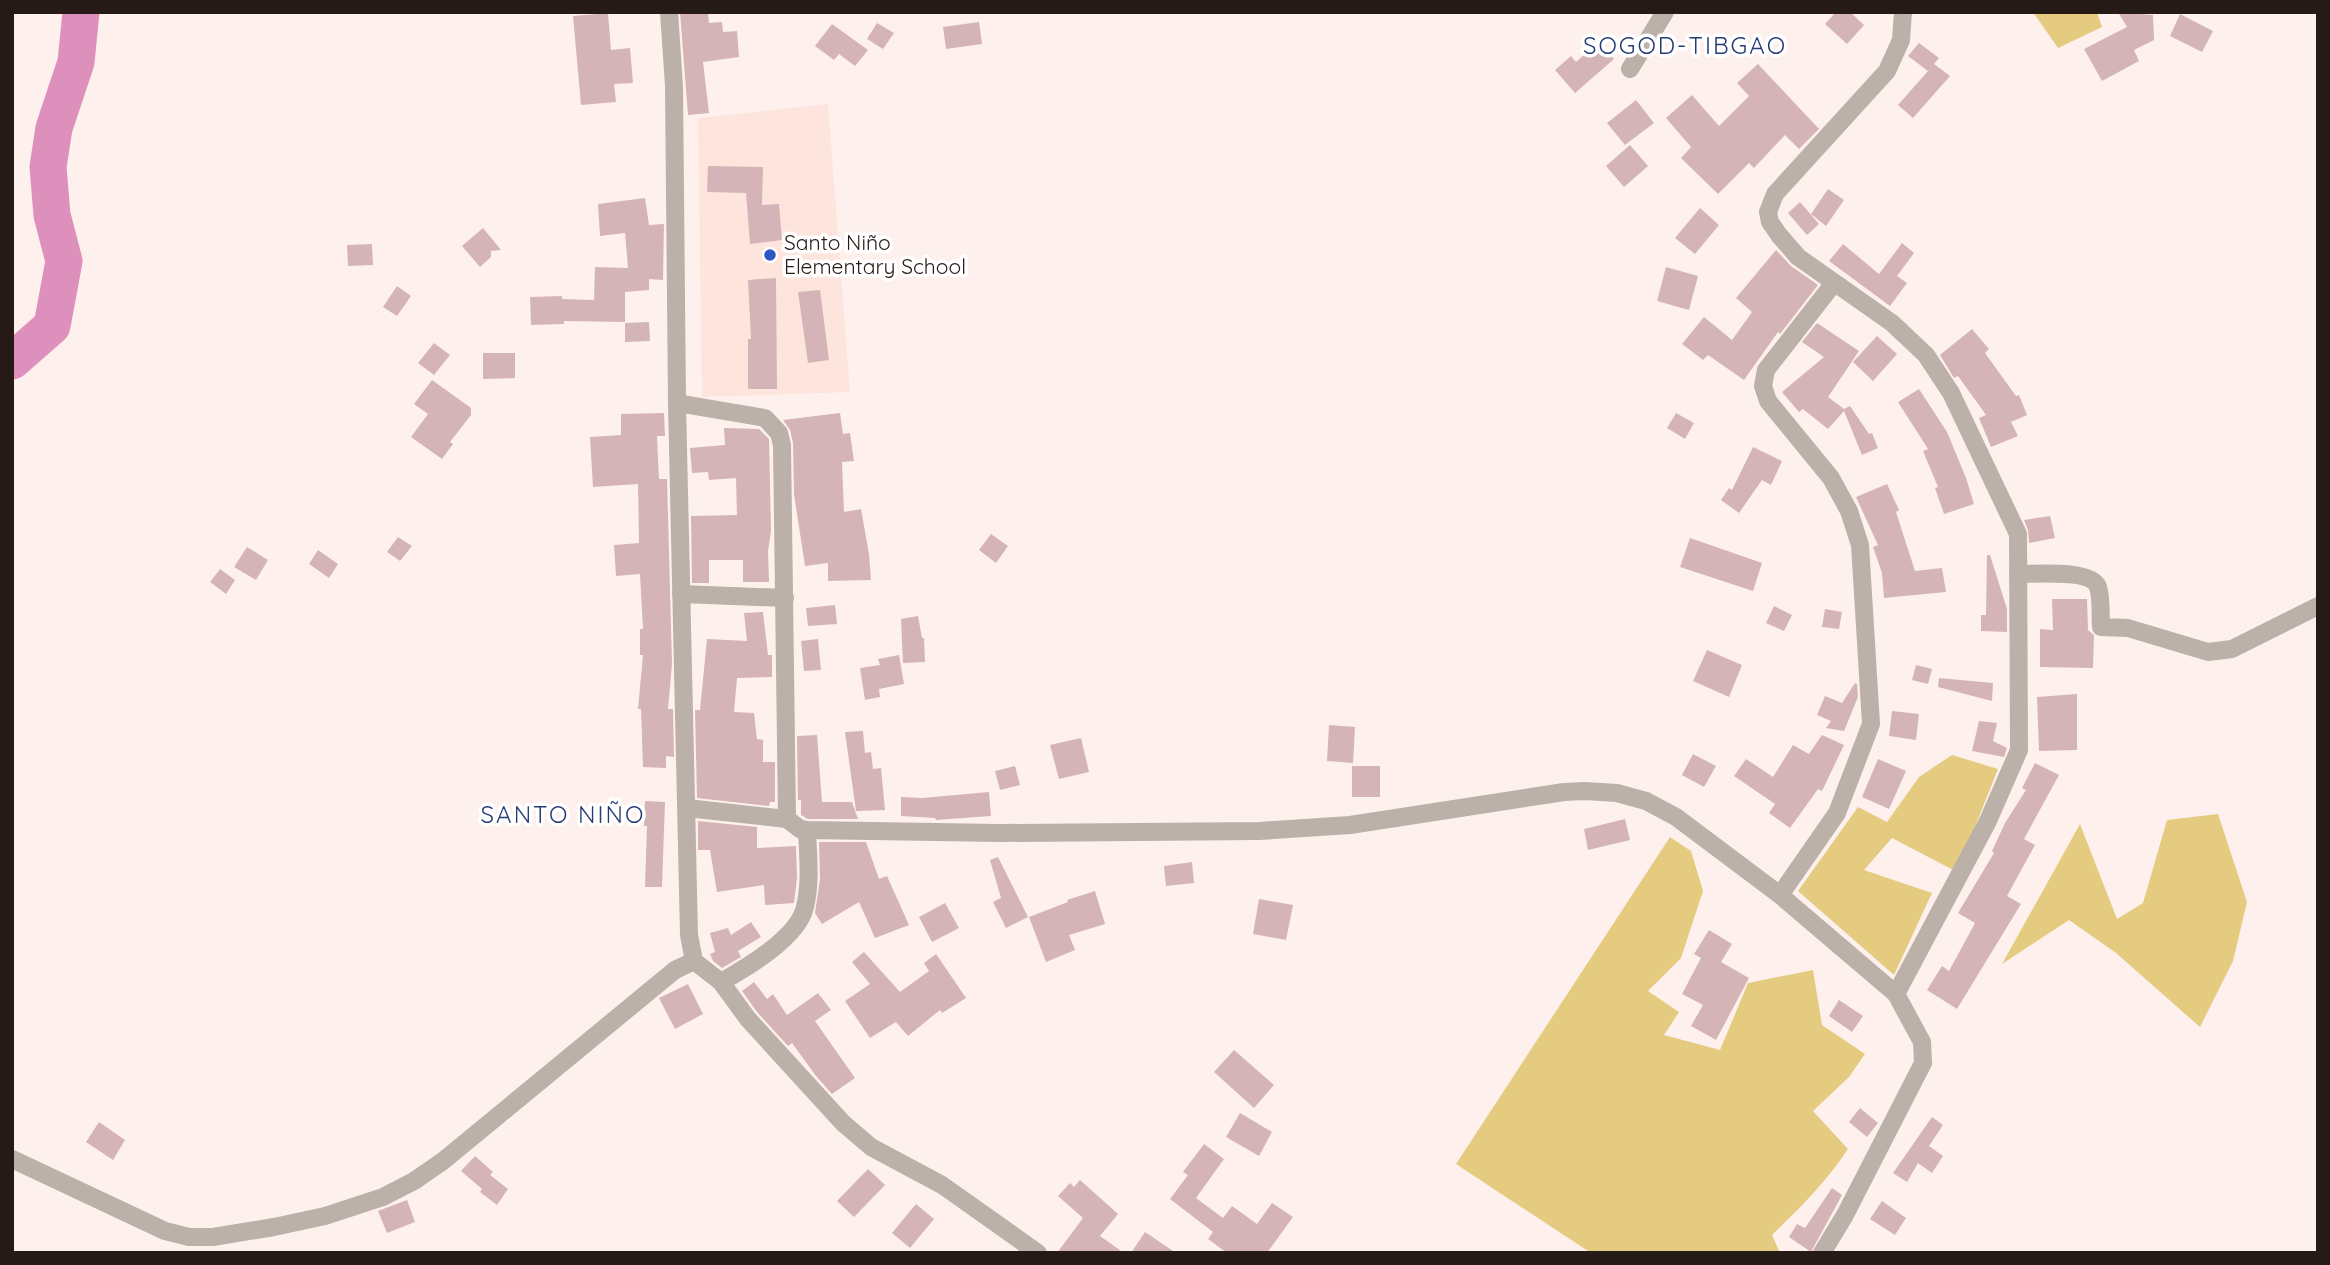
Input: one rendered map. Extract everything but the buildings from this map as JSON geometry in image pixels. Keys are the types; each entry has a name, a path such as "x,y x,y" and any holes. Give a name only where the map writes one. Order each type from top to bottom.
{"street":[{"path":"670,12 674,86 677,403 689,935 694,961 720,982 748,1019 843,1123 872,1147 942,1185 1038,1253"},
{"path":"1630,69 1665,12"},
{"path":"1896,994 1988,821 2019,750 2018,534 1951,393 1926,355 1892,323 1798,257 1770,222 1768,212 1774,194 1887,71 1901,40 1903,12"},
{"path":"1780,895 1837,813 1871,724 1860,545 1849,511 1831,478 1768,401 1763,386 1766,370 1834,283"},
{"path":"677,403 765,418 779,433 782,445 787,819"},
{"path":"2018,574 2084,575 2094,581 2099,589 2101,627 2128,628 2208,652 2232,649 2318,607"},
{"path":"681,594 785,598"},
{"path":"687,808 787,819 800,830 1000,833 1259,831 1350,825 1564,792 1617,793 1646,801 1676,817 1780,895 1896,994 1922,1042 1923,1063 1845,1215 1822,1253"},
{"path":"720,982 752,964 791,931 805,911 808,888 807,830"},
{"path":"12,1159 165,1231 189,1237 213,1237 325,1216 383,1197 414,1181 443,1161 675,970 694,961"}],"shaded area":[{"path":"2033,12 2097,12 2102,27 2058,48"},
{"name":"Santo Niño Elementary School","path":"828,104 850,392 702,397 698,118"},
{"path":"1952,755 1998,769 1957,872 1892,838 1864,870 1932,893 1894,975 1798,891 1858,807 1887,822 1919,777"},
{"path":"2218,814 2247,902 2233,961 2200,1027 2116,953 2069,920 2002,964 2080,824 2117,919 2143,903 2167,820"},
{"path":"1670,837 1691,851 1703,891 1681,958 1648,991 1679,1012 1664,1035 1720,1050 1748,983 1813,970 1822,1025 1865,1054 1849,1077 1813,1111 1848,1149 1822,1184 1772,1235 1780,1253 1591,1253 1456,1164"}],"waterway":[{"path":"12,361 52,326 64,261 52,215 48,167 54,128 76,62 81,12"}],"place":[{"name":"Santo Niño Elementary School","path":"770,255"}],"district":[{"name":"SOGOD-TIBGAO","path":"1685,46"},
{"name":"SANTO NIÑO","path":"563,815"}]}
